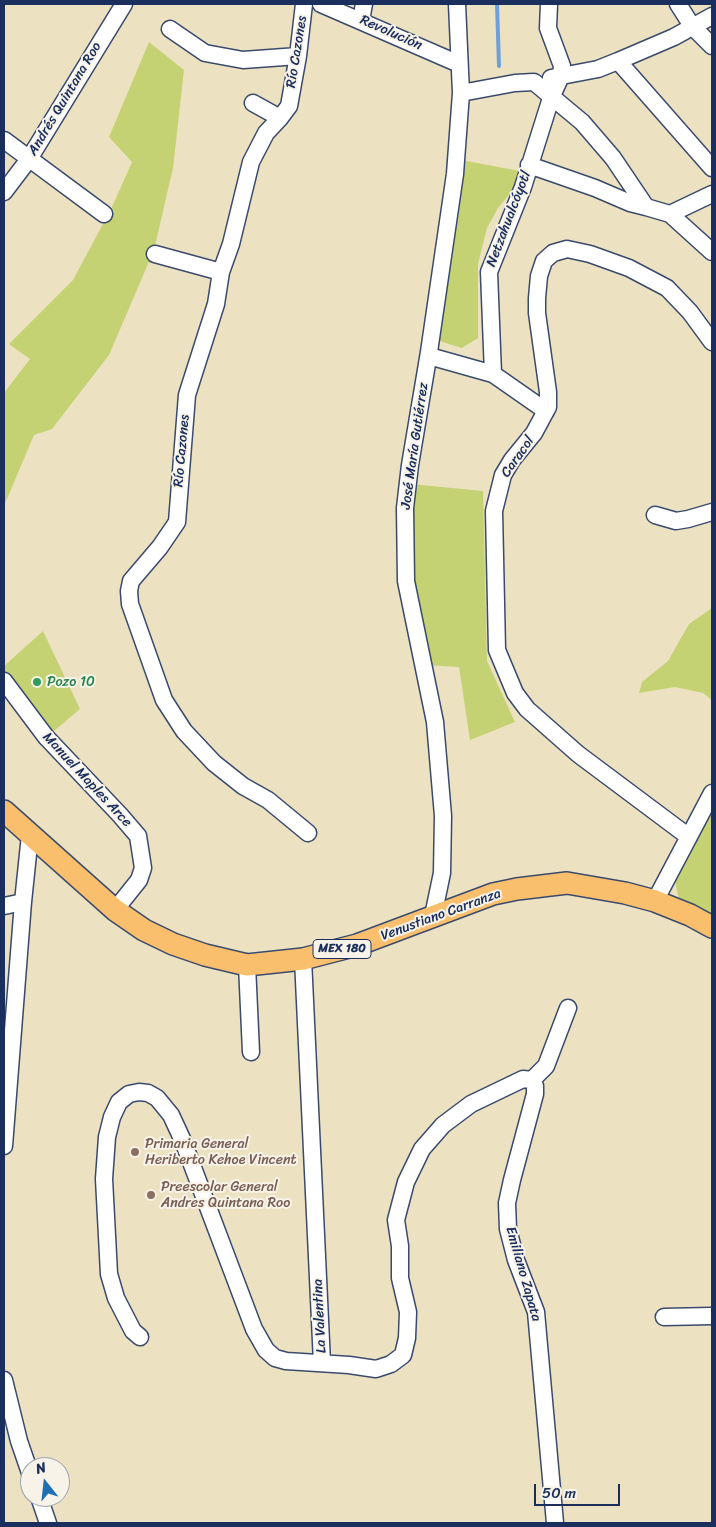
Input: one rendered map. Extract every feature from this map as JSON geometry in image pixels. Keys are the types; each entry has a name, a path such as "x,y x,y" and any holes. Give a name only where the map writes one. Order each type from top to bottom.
{"main road":[{"name":"Venustiano Carranza","path":"4,811 115,910 144,930 173,944 205,955 247,965 303,959 357,945 493,894 517,888 567,883 655,901 690,914 712,927"}],"street":[{"name":"Andrés Quintana Roo","path":"4,192 29,159 124,4"},
{"name":"Río Cazones","path":"304,4 298,56 288,106 266,133 251,162 231,244 221,272 216,304 187,395 177,522 160,548 131,581 128,591 130,604 164,700 184,730 214,762 244,786 268,800 308,833"},
{"name":"Revolución","path":"321,4 362,20 460,64"},
{"path":"362,20 364,4"},
{"name":"José María Gutiérrez","path":"433,916 442,873 443,816 435,722 406,581 405,508 455,174 461,92 457,4"},
{"path":"549,4 548,28 562,66 561,76"},
{"path":"678,4 692,26 712,46"},
{"path":"461,92 515,83 534,82 598,69 674,37 712,16"},
{"path":"170,29 205,53 243,60 298,56"},
{"path":"618,62 712,168"},
{"name":"Netzahualcóyotl","path":"493,374 488,272 523,187 551,98 561,76"},
{"path":"534,82 582,122 601,144 646,207"},
{"path":"253,103 280,118"},
{"path":"4,140 104,214"},
{"path":"529,165 595,188 630,203 670,214 712,252"},
{"path":"670,214 712,194"},
{"name":"Caracol","path":"688,837 578,754 527,709 515,693 497,650 494,511 503,475 512,460 534,434 548,407 548,392 537,313 537,298 539,276 544,261 553,253 567,249 590,254 629,268 667,288 690,312 712,342"},
{"path":"156,254 221,272"},
{"path":"429,356 493,374 546,411"},
{"path":"655,515 676,520 688,520 712,512"},
{"name":"Manuel Maples Arce","path":"4,681 46,737 138,836 143,868 138,880 115,910"},
{"path":"655,901 712,792"},
{"path":"4,1146 30,835"},
{"path":"4,906 23,902"},
{"name":"La Valentina","path":"303,959 322,1363 376,1369 391,1364 403,1354 407,1338 408,1312 400,1278 400,1246 396,1220 406,1182 422,1149 442,1125 471,1104 523,1079 532,1080"},
{"path":"247,965 252,1052"},
{"path":"532,1080 546,1066 568,1008"},
{"name":"Emiliano Zapata","path":"532,1080 535,1086 535,1094 507,1203 508,1229 516,1260 536,1312 555,1523"},
{"path":"140,1338 133,1331 116,1298 109,1274 104,1179 107,1137 112,1117 119,1102 129,1094 139,1092 148,1093 157,1098 171,1115 183,1141 254,1329 266,1350 275,1358 322,1363"},
{"path":"664,1317 712,1316"},
{"path":"4,1380 18,1441 24,1457"},
{"path":"42,1507 48,1523"}],"green space":[{"path":"149,42 184,70 173,168 154,250 109,355 52,429 34,435 4,506 4,393 30,359 9,344 73,280 112,207 132,162 109,137"},
{"path":"461,160 520,171 513,190 498,208 487,228 478,264 478,338 462,348 430,338"},
{"path":"411,484 483,491 487,661 515,722 470,740 459,667 424,665 407,510"},
{"path":"712,608 712,700 703,693 675,687 639,693 642,682 668,661 689,624"},
{"name":"Pozo 10","path":"43,631 80,709 47,737 4,679 4,666"},
{"path":"712,799 712,915 679,899 673,873"}],"waterway":[{"path":"497,4 499,66"}],"place":[{"name":"Pozo 10","path":"37,682"},
{"name":"Primaria General Heriberto Kehoe Vincent","path":"135,1152"},
{"name":"Preescolar General Andres Quintana Roo","path":"151,1195"}]}
